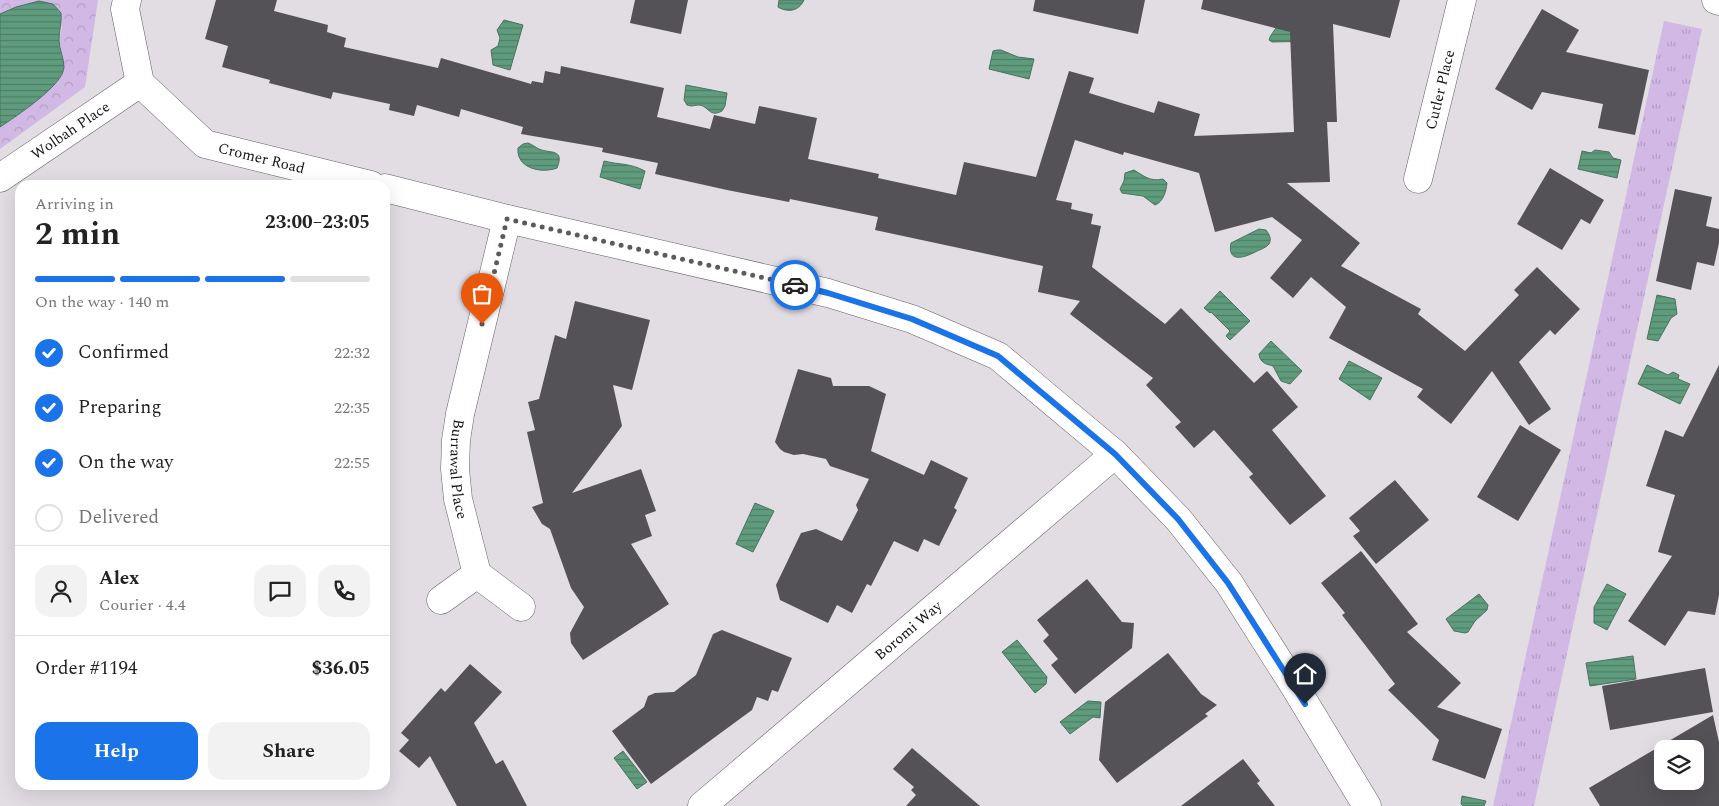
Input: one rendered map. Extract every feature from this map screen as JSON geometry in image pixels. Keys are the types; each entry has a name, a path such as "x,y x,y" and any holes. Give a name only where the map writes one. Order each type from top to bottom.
{"street":[{"path":"127,0 125,8 140,83"},
{"name":"Cutler Place","path":"1418,179 1462,0"},
{"name":"Wolbah Place","path":"0,178 140,83"},
{"name":"Cromer Road","path":"140,83 205,144 351,180"},
{"path":"390,189 507,219 828,293 912,319 998,356 1115,454 1178,519 1228,583 1295,687 1367,806"},
{"name":"Burrawal Place","path":"477,574 458,499 455,469 456,440 460,414 507,219"},
{"name":"Boromi Way","path":"702,806 1115,454"},
{"path":"441,600 477,574 521,607"}],"green space":[{"path":"0,0 98,0 85,87 0,149 0,127 64,68 59,41 62,27 16,7 0,14"},
{"path":"1664,21 1702,29 1534,806 1493,806"}],"shaded area":[{"path":"779,0 804,0 796,9 789,10 778,7"},
{"path":"39,1 53,4 61,13 59,40 64,64 62,74 56,83 38,100 0,127 0,14 16,7"},
{"path":"504,20 523,25 510,70 493,65 491,50 498,46 500,38 497,30"},
{"path":"1277,24 1316,41 1272,42 1269,40"},
{"path":"997,50 1018,57 1034,59 1029,79 989,69 993,51"},
{"path":"686,85 727,93 725,106 722,111 714,113 699,105 687,105 684,100"},
{"path":"528,143 558,155 559,162 557,168 537,170 525,165 518,155 518,148"},
{"path":"1595,150 1609,152 1613,158 1621,160 1617,178 1578,169 1582,151 1591,153"},
{"path":"604,161 630,165 645,171 640,189 600,177"},
{"path":"1134,170 1147,178 1154,180 1163,179 1167,183 1164,196 1158,204 1155,205 1143,196 1122,193 1120,189 1125,173"},
{"path":"1259,229 1266,230 1270,238 1269,244 1246,256 1237,257 1232,254 1230,249 1231,243"},
{"path":"1220,291 1250,321 1230,340 1226,336 1230,331 1211,312 1204,308"},
{"path":"1657,295 1675,299 1677,314 1671,318 1658,341 1647,339"},
{"path":"1271,341 1302,371 1290,384 1281,381 1273,366 1264,363 1261,359 1259,354"},
{"path":"1349,361 1382,378 1370,400 1339,379"},
{"path":"1647,365 1668,375 1673,372 1679,375 1678,379 1690,384 1680,404 1638,384"},
{"path":"755,503 774,511 753,552 736,544"},
{"path":"1607,584 1626,594 1607,630 1594,623 1594,607"},
{"path":"1479,594 1488,605 1487,610 1475,621 1468,632 1454,631 1446,619"},
{"path":"1017,640 1047,677 1046,684 1035,693 1002,652"},
{"path":"1633,656 1636,679 1590,686 1586,663"},
{"path":"1088,701 1101,702 1100,718 1093,717 1070,734 1060,722"},
{"path":"623,751 647,782 637,789 614,758"},
{"path":"1462,796 1486,801 1484,806 1463,806 1461,804"}],"building":[{"path":"216,0 277,0 274,11 328,25 327,32 346,38 344,47 438,68 441,58 531,84 532,81 543,83 545,71 560,74 561,66 664,88 657,117 710,129 714,115 755,124 759,106 817,118 808,159 879,174 878,178 956,195 964,162 1036,177 1069,71 1094,78 1089,93 1154,113 1158,101 1200,114 1194,136 1294,132 1290,32 1201,9 1203,0 1400,0 1390,38 1333,24 1337,122 1327,122 1330,182 1287,183 1360,243 1341,266 1421,309 1418,314 1465,351 1519,295 1514,290 1537,267 1580,309 1555,335 1550,330 1519,362 1551,409 1529,425 1492,371 1451,424 1417,397 1423,389 1329,338 1346,307 1311,277 1293,298 1270,278 1302,240 1272,217 1215,232 1199,173 1124,152 1123,155 1075,140 1056,200 1072,203 1071,209 1093,214 1091,224 1101,226 1092,267 1165,324 1181,308 1254,383 1267,371 1298,407 1272,430 1326,496 1290,525 1249,477 1253,474 1214,430 1194,448 1175,427 1181,422 1146,385 1153,378 1070,314 1080,301 1038,292 1043,266 875,230 878,217 790,199 789,202 655,174 658,163 602,152 603,148 521,134 523,127 461,109 459,117 417,105 414,116 389,110 390,104 333,92 331,99 269,83 270,80 222,67 228,46 205,39"},
{"path":"635,0 688,0 681,34 630,23"},
{"path":"1035,0 1145,0 1138,34 1033,11"},
{"path":"1542,9 1579,30 1566,52 1649,70 1635,135 1598,128 1603,104 1542,92 1532,110 1495,89"},
{"path":"1550,168 1604,200 1590,224 1581,219 1562,250 1517,224"},
{"path":"1675,189 1712,197 1706,226 1719,229 1719,243 1714,266 1697,262 1691,290 1656,281"},
{"path":"575,301 650,320 632,390 613,385 622,426 572,493 641,469 656,511 645,515 652,536 631,544 669,604 583,660 571,643 570,633 584,607 571,588 550,529 542,524 532,507 543,503 527,432 535,430 528,402 539,399 555,335 566,339"},
{"path":"1719,365 1719,595 1715,615 1688,611 1665,646 1628,621 1672,556 1658,552 1675,495 1646,486 1665,430 1683,437"},
{"path":"798,369 831,378 833,386 869,386 886,394 871,451 924,475 931,460 968,478 954,508 957,510 939,546 924,539 918,552 894,541 871,586 867,584 852,613 837,605 828,623 780,600 776,585 801,533 816,529 842,541 858,510 856,505 869,479 830,466 826,459 784,452 775,442"},
{"path":"1520,425 1561,450 1518,521 1477,497"},
{"path":"1395,480 1429,520 1376,564 1353,536 1360,531 1349,518"},
{"path":"1361,551 1418,624 1407,632 1461,683 1437,707 1502,729 1485,779 1432,760 1439,740 1388,690 1395,684 1342,615 1345,613 1321,583"},
{"path":"1087,579 1122,622 1134,623 1132,648 1075,694 1051,665 1058,659 1043,641 1049,635 1037,620"},
{"path":"722,630 792,658 778,692 772,690 768,701 757,697 752,710 651,784 612,731 644,707 648,696 655,693 674,692 696,675 713,634"},
{"path":"1168,653 1201,694 1217,705 1205,714 1208,716 1117,783 1099,760 1105,702"},
{"path":"470,664 502,692 474,723 496,764 503,760 527,806 457,806 430,756 419,768 399,751 409,740 401,733 441,688 445,692"},
{"path":"1705,668 1713,712 1610,730 1602,686"},
{"path":"1713,715 1719,742 1719,806 1600,806 1589,788 1654,750 1654,790 1704,790 1704,740 1671,740"},
{"path":"912,748 980,806 906,806 916,795 911,790 914,787 893,769"},
{"path":"1243,759 1260,781 1257,783 1275,806 1181,806"}],"way so far":[{"path":"482,324 507,219 795,285"}],"route":[{"path":"795,285 828,293 912,319 998,356 1115,454 1178,519 1228,583 1305,704"}]}
